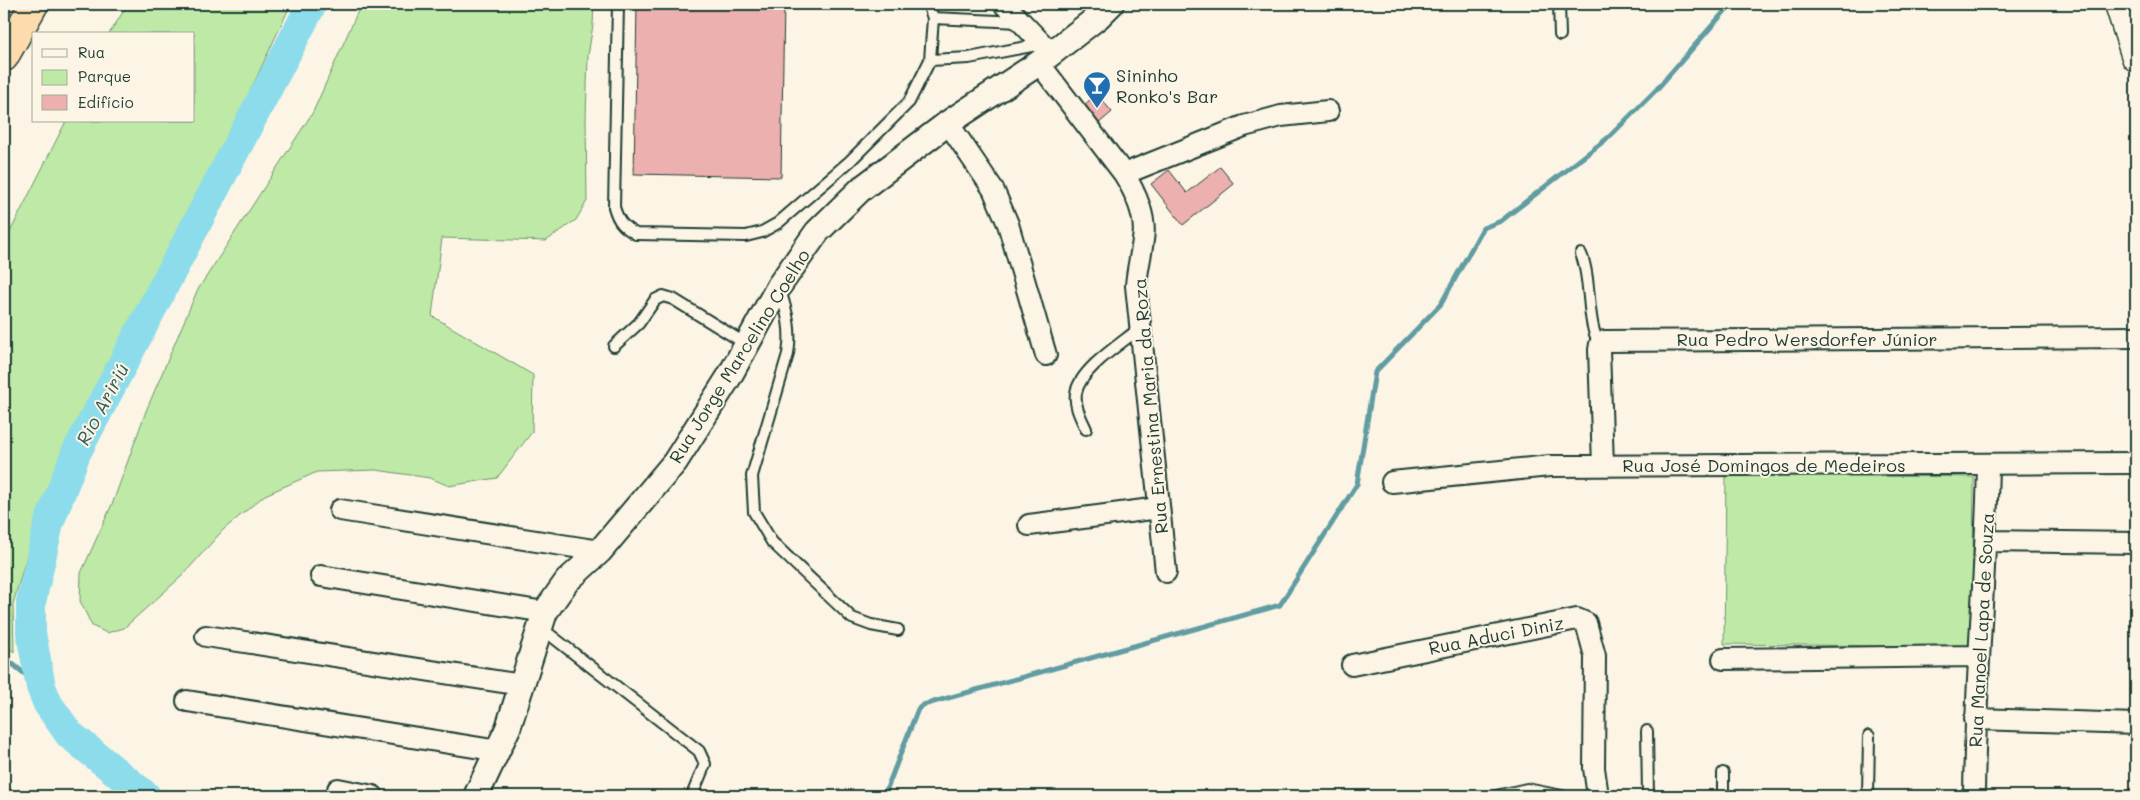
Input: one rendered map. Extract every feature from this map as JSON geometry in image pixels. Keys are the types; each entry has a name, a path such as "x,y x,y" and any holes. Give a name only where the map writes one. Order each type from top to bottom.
{"highway":[{"path":"4,57 34,4"}],"main road":[{"path":"2119,4 2136,57"}],"street":[{"name":"Rua Ernestina Maria da Roza","path":"1004,4 1021,22 1044,54 1124,174 1138,202 1144,230 1136,279 1166,572"},
{"name":"Rua Jorge Marcelino Coelho","path":"476,796 499,752 542,620 566,581 600,550 675,462 729,376 780,286 817,232 861,189 948,123 1098,17 1111,4"},
{"path":"1124,174 1244,126 1281,116 1328,112"},
{"path":"948,123 993,189 1008,224 1046,356"},
{"name":"Rua Pedro Wersdorfer Júnior","path":"1600,344 1605,341 2136,337"},
{"path":"1600,344 1603,465"},
{"name":"Rua José Domingos de Medeiros","path":"1392,482 1550,466 2136,463"},
{"name":"Rua Manoel Lapa de Souza","path":"1974,796 1978,656 1987,541 1988,464"},
{"path":"1029,525 1159,508"},
{"path":"340,510 600,550"},
{"path":"1987,541 2136,543"},
{"path":"321,576 542,620"},
{"name":"Rua Aduci Diniz","path":"1352,665 1577,619 1586,623 1594,656 1594,738 1598,796"},
{"path":"206,636 522,686"},
{"path":"1723,659 1978,656"},
{"path":"187,701 499,752"},
{"path":"1975,719 2136,724"},
{"path":"338,789 373,796"}],"lane":[{"path":"618,4 614,208 621,223 636,234 746,236 762,232 778,223 850,161 909,102 930,60 933,18 928,4"},
{"path":"1559,4 1560,34"},
{"path":"933,18 1021,22"},
{"path":"930,60 1044,54"},
{"path":"1581,254 1586,266 1596,338 1600,344"},
{"path":"780,286 789,319 791,336 788,354 752,476 754,512 772,542 852,618 871,625 898,630"},
{"path":"614,346 631,332 655,300 663,296 673,299 746,344"},
{"path":"1086,429 1076,404 1076,392 1080,382 1088,371 1140,328"},
{"path":"542,620 700,752 706,764 693,793"},
{"path":"1647,731 1648,796"},
{"path":"1868,796 1869,736"},
{"path":"1723,773 1723,796"},
{"path":"1496,796 1527,789 1562,796"}],"green space":[{"path":"128,4 291,4 209,179 38,517 13,604 14,652 4,644 4,244 65,122 195,122 195,32 110,32"},
{"path":"361,4 594,4 588,56 586,118 587,201 576,220 546,241 442,238 432,316 533,375 532,432 497,478 449,486 430,478 376,470 317,472 265,495 223,530 182,576 124,628 107,633 92,626 80,601 81,573 113,502 146,411 197,291 313,112"},
{"path":"1726,474 1974,477 1972,647 1724,644"}],"building":[{"path":"637,4 784,4 781,177 634,174"},
{"name":"Sininho Ronko's Bar","path":"1097,94 1112,112 1098,124 1083,106"},
{"path":"1220,167 1234,184 1183,225 1151,184 1169,170 1187,193"}],"waterway":[{"name":"Rio Aririú","path":"146,796 69,734 48,704 41,687 31,633 31,602 49,523 76,453 312,4"},
{"path":"884,796 918,709 923,705 1280,605 1357,484 1375,372 1441,304 1483,228 1501,221 1609,137 1656,90 1731,4"},
{"path":"4,657 41,687"}],"place":[{"name":"Sininho Ronko's Bar","path":"1097,109"}]}
